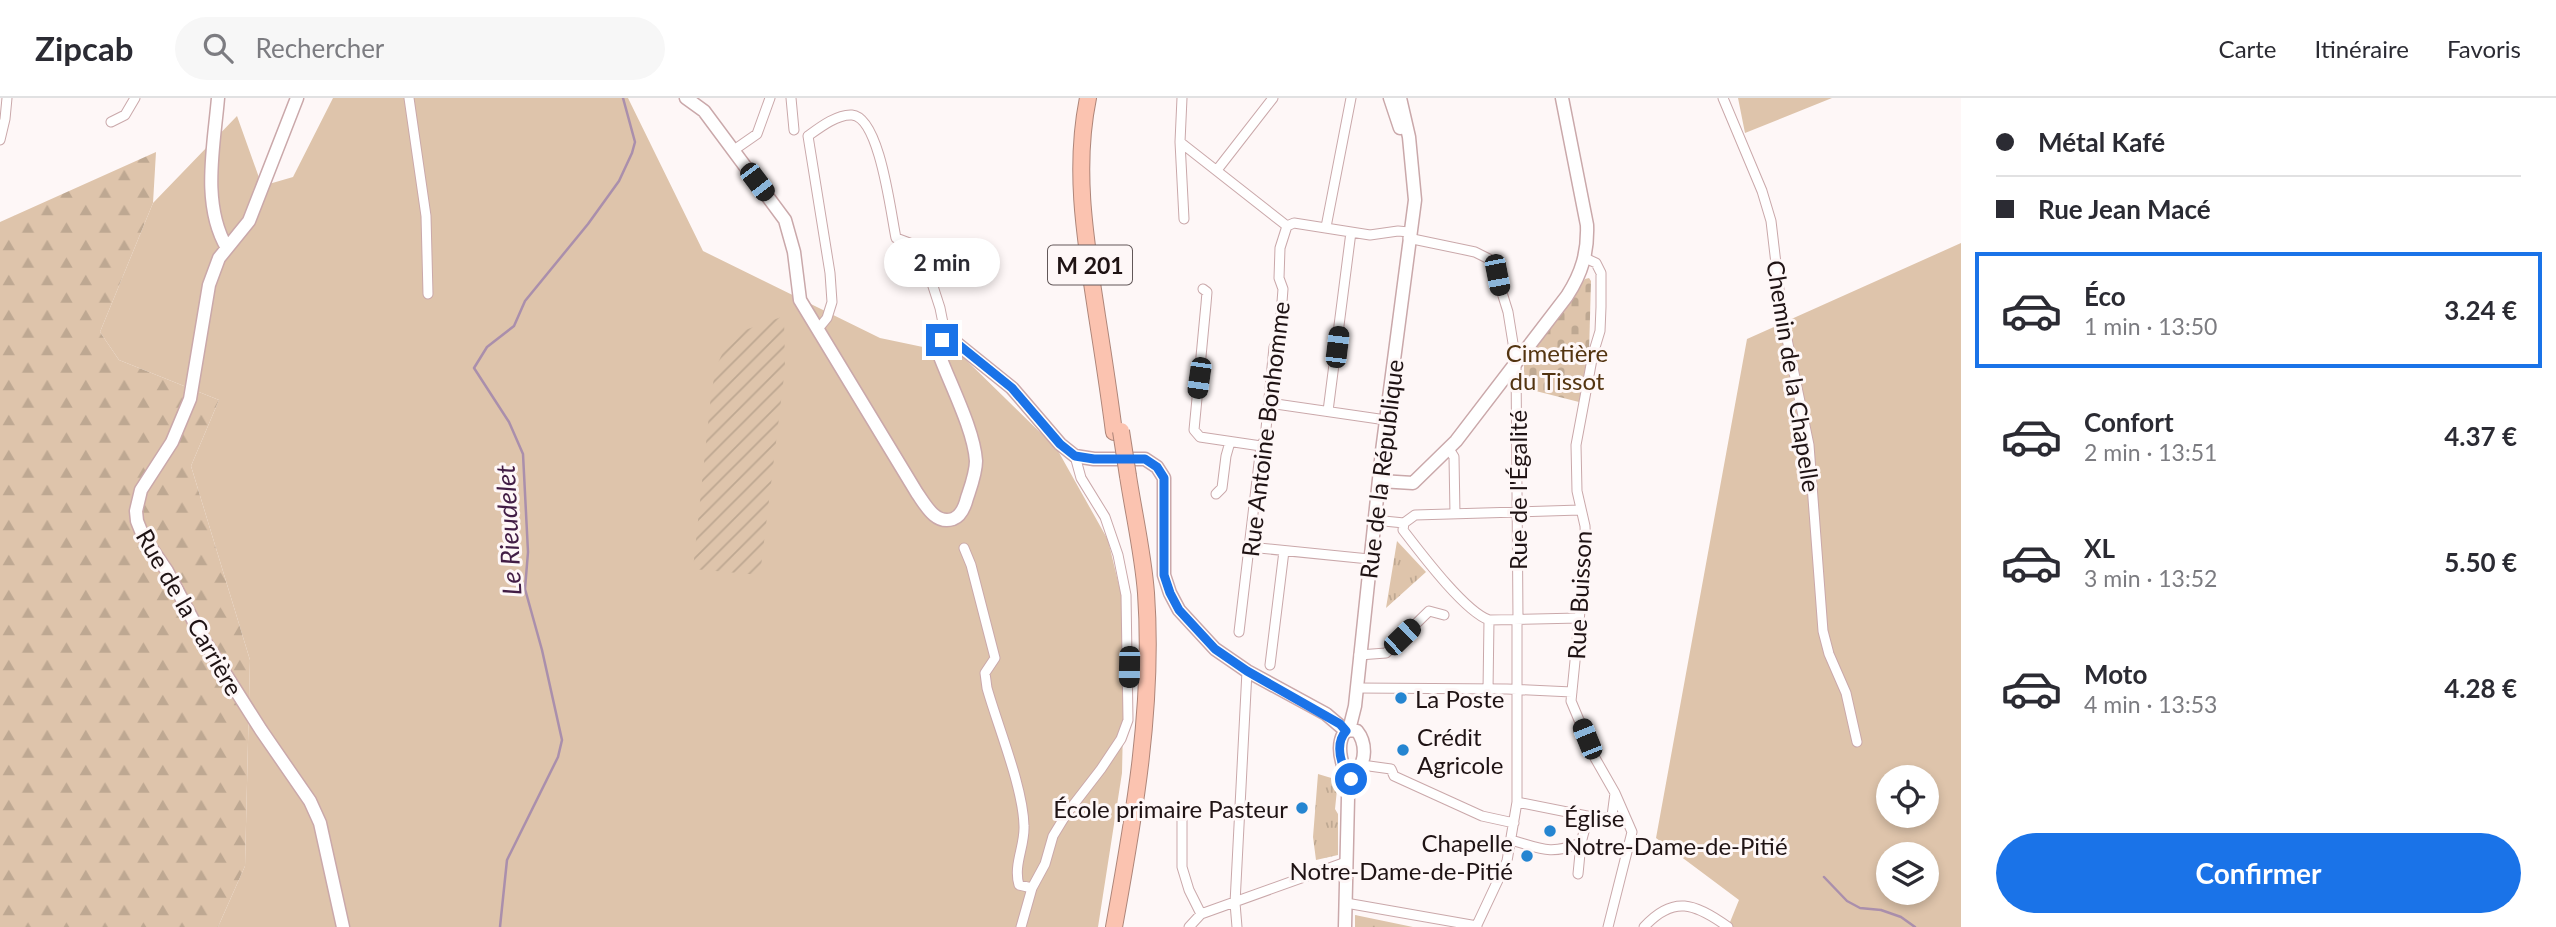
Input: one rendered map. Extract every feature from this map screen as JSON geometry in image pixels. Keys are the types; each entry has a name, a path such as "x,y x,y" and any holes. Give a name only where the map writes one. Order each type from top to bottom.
{"highway":[{"name":"M 201","path":"1086,98 1080,174 1084,224 1118,432"},
{"name":"M 201","path":"1097,98 1090,150 1093,225 1137,581 1140,651 1139,711 1125,825 1106,927"},
{"name":"M 201","path":"1114,927 1134,819 1147,701 1146,592 1124,477"}],"street":[{"path":"0,140 7,98"},
{"path":"111,122 125,115 135,98"},
{"path":"219,98 212,185 215,219 227,248"},
{"name":"Rue de la Carrière","path":"297,98 250,221 219,258 209,285 190,399 172,442 141,489 136,511 143,536 167,571 202,637 310,801 320,823 344,927"},
{"path":"409,98 426,216 428,294"},
{"path":"686,98 704,111 785,220 794,252 800,300 917,493 932,514 941,520 957,517 964,506 976,461 970,436 939,354 939,345 946,338"},
{"path":"734,150 757,134 770,98"},
{"path":"791,98 794,130"},
{"path":"1182,98 1180,142 1184,219"},
{"path":"1217,170 1273,98"},
{"path":"1326,227 1351,98"},
{"path":"1390,98 1403,138 1407,167 1409,235"},
{"path":"1400,98 1413,165 1415,200 1409,235"},
{"path":"1380,481 1413,483 1449,449 1575,284 1588,242 1586,214 1562,98"},
{"name":"Chemin de la Chapelle","path":"1723,98 1762,191 1771,221 1782,315 1808,446 1823,631 1829,654 1846,693 1857,743"},
{"path":"818,329 827,318 832,302 830,273 807,135 847,115 855,115 863,120 881,157 896,238 920,247 926,264"},
{"path":"1180,142 1287,226 1294,223 1370,235 1398,231 1409,235"},
{"name":"Rue Antoine Bonhomme","path":"1239,632 1261,446 1265,439 1274,347 1279,341 1283,289 1279,278 1280,248 1287,226"},
{"path":"1328,411 1351,232"},
{"name":"Rue de l'Égalité","path":"1409,235 1475,252 1489,259 1508,312 1516,362 1517,802 1507,861 1476,927"},
{"name":"Rue de la République","path":"1348,733 1355,706 1369,559 1399,335 1409,235"},
{"name":"Rue Buisson","path":"1585,258 1596,263 1601,274 1600,331 1576,445 1577,491 1585,526 1586,551 1571,701 1590,747 1632,832 1608,927"},
{"path":"930,277 946,338"},
{"path":"1203,289 1207,292 1194,430 1200,437 1261,446"},
{"path":"946,338 954,341 1012,388 1060,444 1075,456 1094,459 1145,459 1157,467 1164,478 1164,575 1179,610 1215,649 1247,671 1331,719 1363,742 1354,768 1343,784 1348,798 1345,927"},
{"path":"1269,403 1386,420"},
{"path":"1216,494 1222,488 1230,442"},
{"path":"1449,449 1454,457 1455,514"},
{"path":"1021,927 1032,888 1045,864 1053,836 1121,739 1128,720 1126,595 1118,555 1105,517 1081,478 1075,456"},
{"path":"1404,526 1415,515 1580,510"},
{"path":"1374,520 1404,526 1468,606 1480,617 1518,621 1579,618"},
{"path":"1249,547 1369,559"},
{"path":"964,548 971,565 995,658 985,673 987,688 1020,798 1024,827 1016,874 1019,885 1032,888"},
{"path":"1270,666 1284,551"},
{"path":"1359,655 1385,653 1429,611 1444,615"},
{"path":"1488,690 1489,620"},
{"path":"1237,927 1235,902 1247,671"},
{"path":"1356,688 1572,692"},
{"path":"1348,733 1354,768"},
{"path":"1354,768 1391,769 1394,776 1482,816 1514,823"},
{"path":"1517,802 1602,819 1612,816 1615,793"},
{"path":"1578,874 1581,842 1588,816"},
{"path":"1182,817 1182,867 1189,890 1201,914"},
{"path":"1511,840 1551,851 1562,850 1581,842"},
{"path":"1189,927 1201,914 1346,862"},
{"path":"1346,903 1476,927"},
{"path":"1644,927 1661,909 1676,905 1702,912 1728,927"}],"green space":[{"path":"333,98 628,98 703,251 880,338 961,355 1057,449 1108,540 1121,594 1124,678 1122,773 1098,927 218,927 245,866 250,660 191,466 219,400 119,360 100,332 153,203 237,116 262,186 293,177"},
{"path":"1738,98 1832,98 1745,133"},
{"path":"156,152 153,203 100,332 119,360 219,400 191,466 250,660 245,866 218,927 0,927 0,222"},
{"path":"1961,243 1961,927 1728,927 1739,900 1656,838 1747,339"},
{"name":"Cimetière du Tissot","path":"1589,278 1589,353 1579,402 1524,388 1524,362 1585,279"},
{"path":"784,316 785,368 760,575 693,569 716,367 731,335"},
{"path":"1397,541 1426,572 1386,608"},
{"path":"1318,774 1338,780 1335,809 1338,814 1338,855 1316,860 1313,837"},
{"path":"1355,915 1413,927 1355,927"}],"waterway":[{"name":"Le Rieudelet","path":"500,927 507,860 558,757 562,740 525,589 528,552 523,454 509,422 474,368 487,347 514,326 525,301 588,224 619,181 635,142 623,98"},
{"path":"1824,877 1847,901 1860,908 1881,910 1901,917 1915,927"}],"place":[{"name":"La Poste","path":"1401,698"},
{"name":"Crédit Agricole","path":"1403,750"},
{"name":"École primaire Pasteur","path":"1302,808"},
{"name":"Église Notre-Dame-de-Pitié","path":"1550,831"},
{"name":"Chapelle Notre-Dame-de-Pitié","path":"1527,856"}],"route":[{"path":"942,340 950,338 1012,388 1060,444 1075,456 1094,459 1145,459 1157,467 1164,478 1164,575 1179,610 1215,649 1247,671 1340,724 1346,731 1340,741 1342,762 1344,768 1355,771 1351,779"}]}
